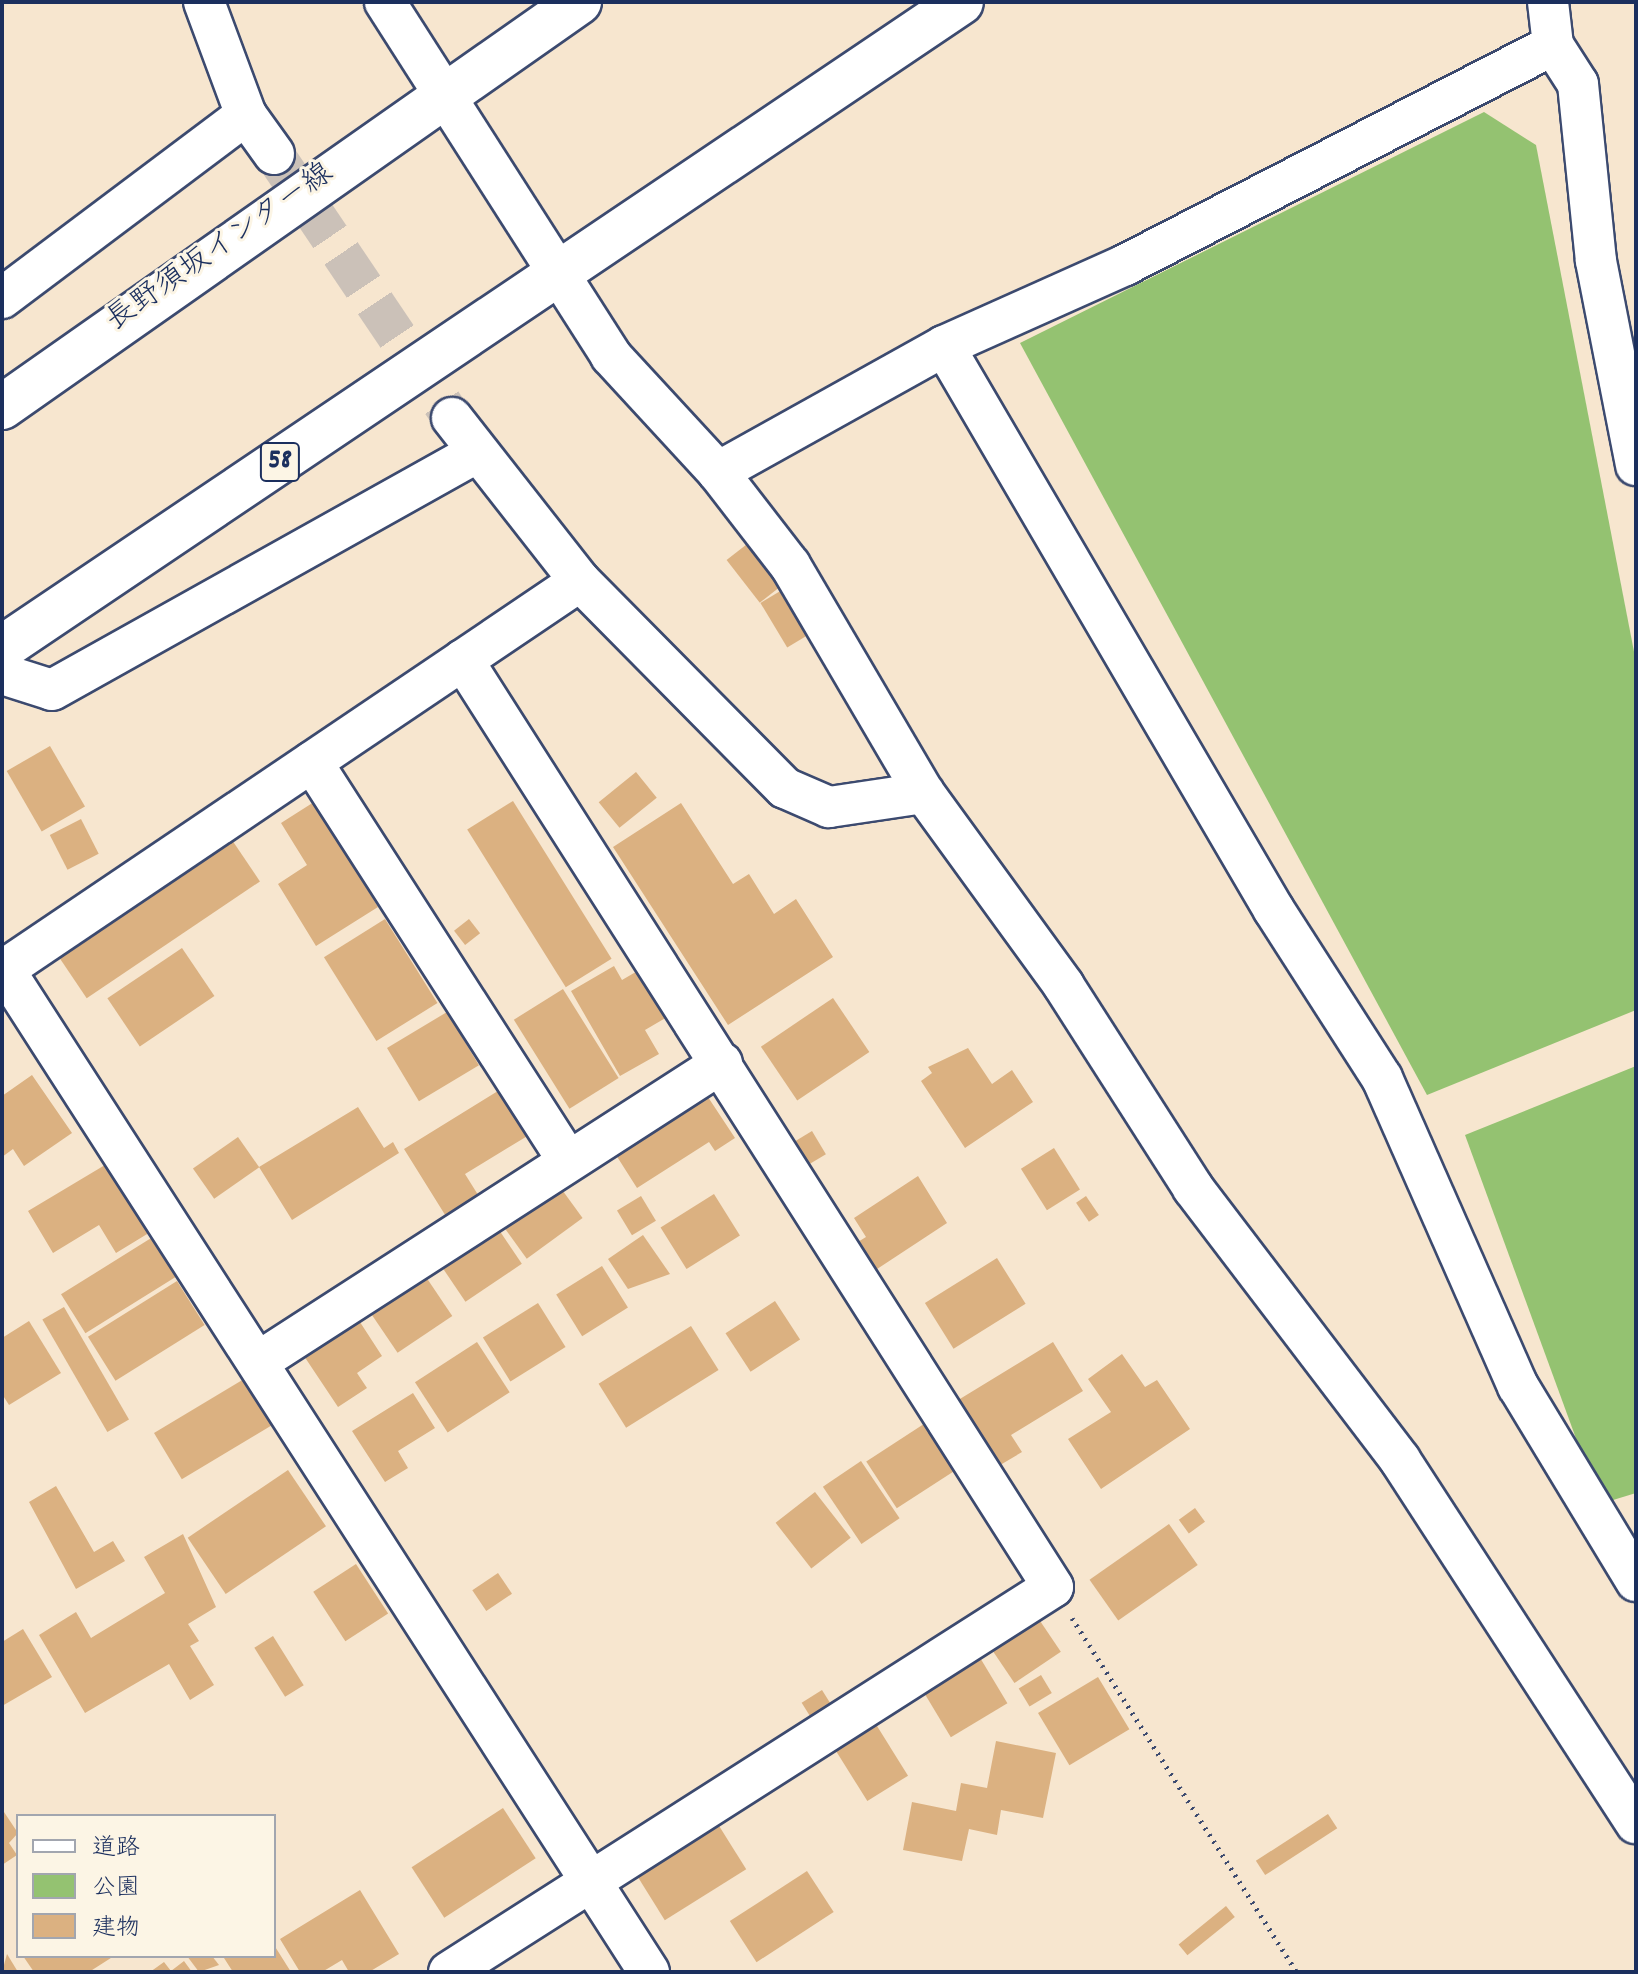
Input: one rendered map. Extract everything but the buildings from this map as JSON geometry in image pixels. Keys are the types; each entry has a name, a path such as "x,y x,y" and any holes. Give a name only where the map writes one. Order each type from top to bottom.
{"main road":[{"name":"長野須坂インター線","path":"2,407 458,83 579,2"},
{"name":"58","path":"2,648 961,2"}],"street":[{"path":"204,2 246,115 274,154"},
{"path":"385,2 458,83 574,264 611,356 718,472 790,565 924,793 1064,986 1193,1188 1400,1460 1636,1823"},
{"path":"1548,2 1553,45 1578,84 1596,261 1636,465"},
{"path":"718,472 944,346 1125,265 1553,45"},
{"path":"2,298 246,115"},
{"path":"944,346 1274,910 1382,1078 1518,1386 1636,1581"},
{"path":"452,418 580,581 785,788 829,807 924,793"},
{"path":"2,674 52,690 477,452"},
{"path":"580,581 3,969 649,1972"},
{"path":"449,1972 590,1879 1053,1587 463,660"},
{"path":"312,762 568,1160"},
{"path":"258,1362 722,1063"}],"path":[{"path":"1053,1587 1297,1972"}],"green space":[{"path":"1484,112 1536,145 1636,662 1636,1010 1427,1095 1020,343"},
{"path":"1636,1066 1636,1493 1600,1504 1465,1135"}],"tunnel":[{"path":"274,154 452,418"}]}
